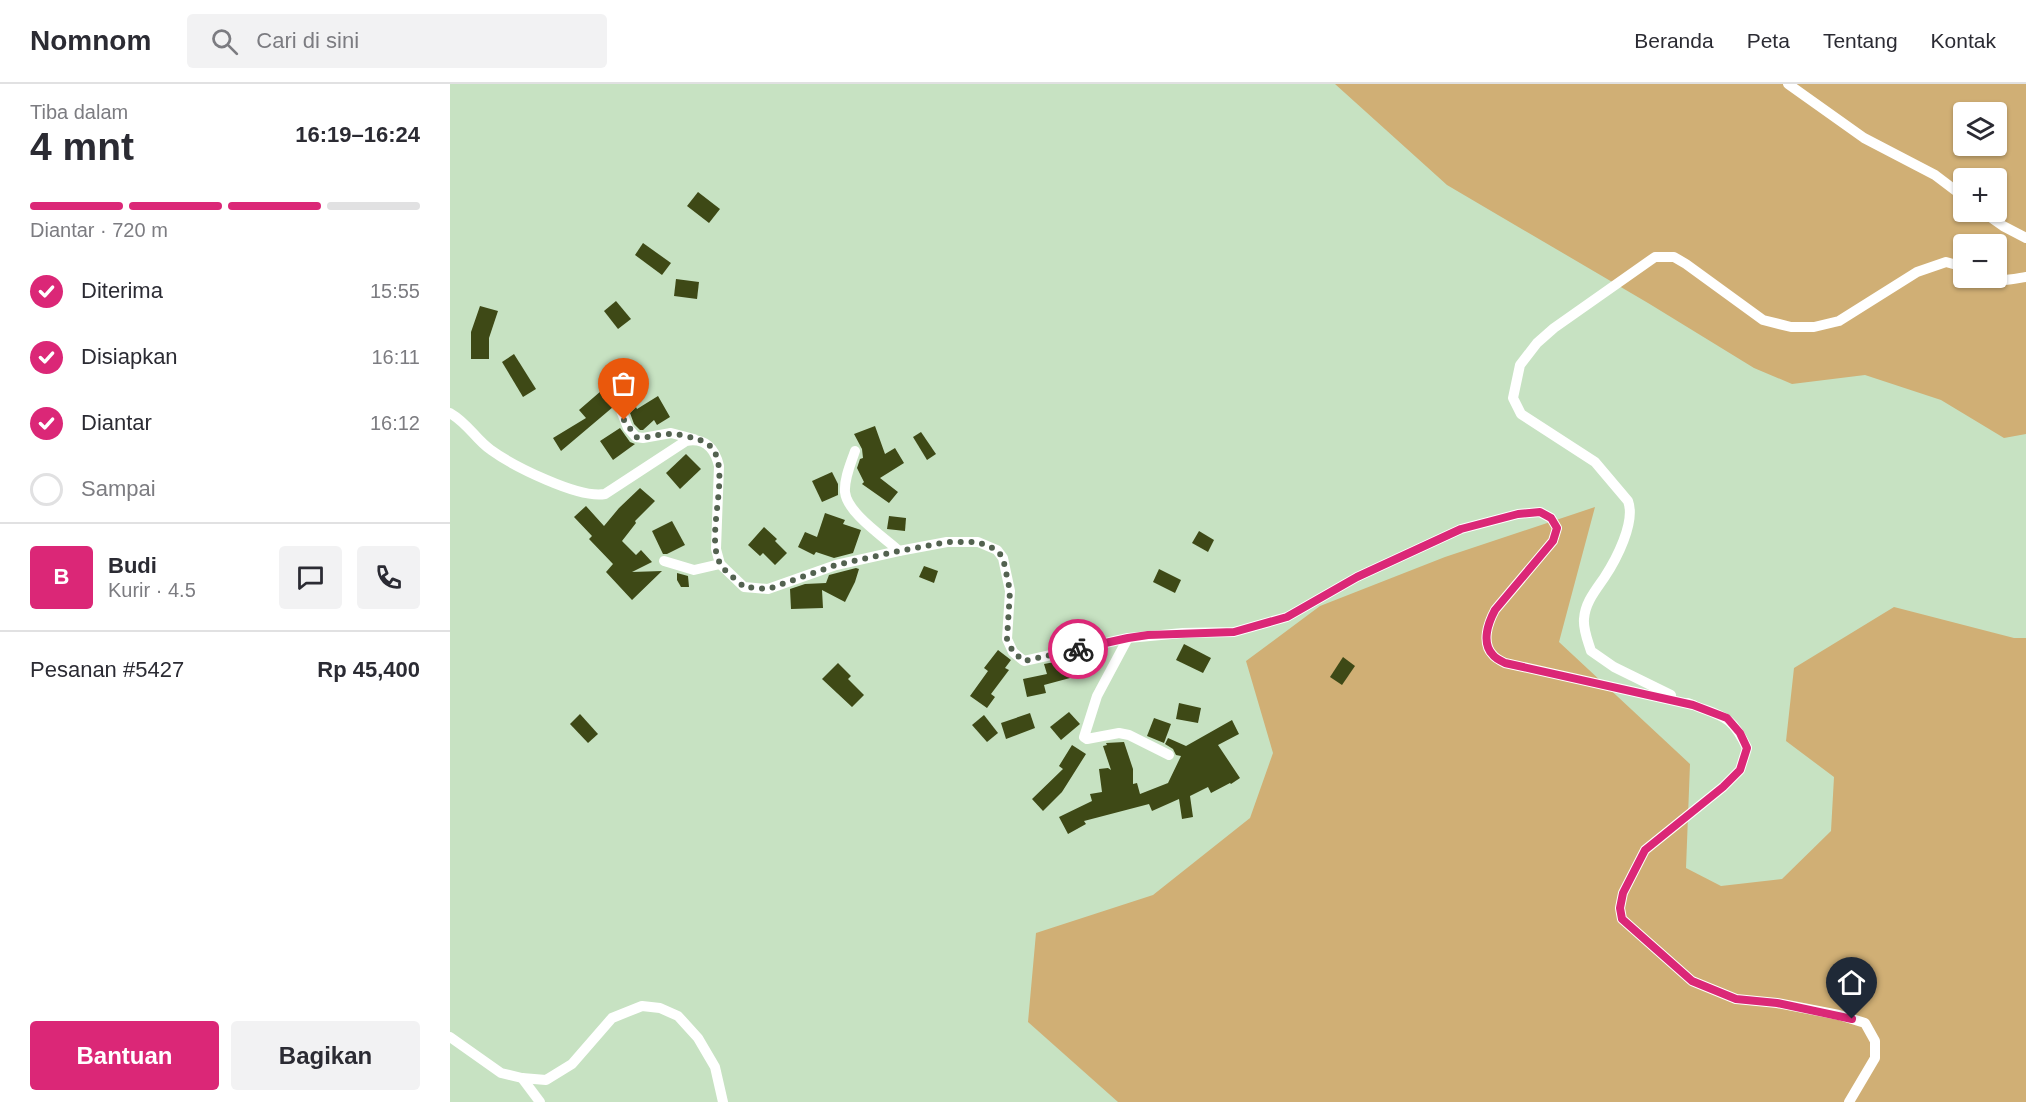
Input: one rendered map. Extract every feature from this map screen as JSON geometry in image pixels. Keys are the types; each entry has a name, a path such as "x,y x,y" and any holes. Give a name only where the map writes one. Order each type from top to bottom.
{"street":[{"path":"1788,84 1864,138 1935,175 1953,189"},
{"path":"1997,222 2026,238"},
{"path":"1849,1102 1875,1058 1875,1041 1865,1023 1839,1015 1777,1003 1736,999 1692,981 1622,919 1620,908 1623,893 1645,850 1723,787 1740,770 1747,748 1740,733 1727,718 1652,687 1614,667 1591,651 1583,621 1586,608 1615,560 1629,523 1631,508 1628,501 1595,462 1521,414 1513,398 1520,365 1537,343 1554,328 1655,257 1674,257 1763,320 1791,327 1814,327 1839,321 1917,272 1946,262 1953,264"},
{"path":"2007,280 2026,277"},
{"path":"620,408 628,428 636,437 671,434 703,441"},
{"path":"450,413 464,421 490,449 528,471 590,495 605,494 686,441 694,439 703,441 717,455 719,466 715,531 720,564 744,587 768,589 836,565 947,542 978,542 997,550 1003,558 1010,591 1007,639 1013,652 1024,661 1128,638 1183,633 1234,632 1287,617 1357,577 1461,529 1518,514 1540,512 1551,518 1557,528 1553,541 1491,616 1486,641 1492,655 1505,663 1693,705"},
{"path":"855,451 847,473 845,492 850,507 899,551"},
{"path":"664,561 694,570 720,564"},
{"path":"1128,638 1097,696 1084,737 1087,739 1119,734 1129,735 1169,754"},
{"path":"450,1037 501,1073 546,1080 572,1064 612,1018 642,1006 660,1008 678,1016 698,1038 715,1067 723,1102"},
{"path":"522,1078 540,1102"}],"shaded area":[{"path":"1335,84 2026,84 2026,434 2004,438 1941,400 1865,375 1792,384 1754,368 1447,185"},
{"path":"1595,507 1559,642 1690,764 1686,868 1721,886 1782,879 1831,831 1834,777 1786,741 1794,668 1894,607 2014,638 2026,638 2026,1102 1118,1102 1028,1022 1036,933 1153,895 1250,818 1273,753 1246,661 1320,606 1445,557"}],"building":[{"path":"698,192 720,209 709,223 687,206"},
{"path":"643,243 671,263 662,275 635,255"},
{"path":"676,279 699,282 697,299 674,296"},
{"path":"616,301 631,319 618,329 604,311"},
{"path":"480,306 498,311 489,338 489,359 471,359 471,332"},
{"path":"514,354 536,389 523,397 502,362"},
{"path":"601,391 613,407 561,451 553,438 586,418 579,410"},
{"path":"658,396 670,417 657,425 654,420 640,430 634,424 630,413 636,407 637,409"},
{"path":"875,426 885,454 895,448 904,463 880,478 898,492 889,503 862,484 864,482 857,468 860,459 863,458 862,449 854,434"},
{"path":"620,428 630,442 635,444 613,460 600,441"},
{"path":"921,432 936,454 927,460 913,437"},
{"path":"686,454 701,469 680,489 666,473"},
{"path":"832,472 838,484 838,495 822,502 812,481"},
{"path":"640,488 655,501 635,521 636,523 622,541 636,555 641,550 652,562 632,572 662,571 632,600 606,572 613,564 589,539 592,536 574,517 586,506 604,526"},
{"path":"825,513 845,520 843,524 861,530 853,553 834,558 816,552 814,555 798,547 805,532 817,537"},
{"path":"889,516 906,518 905,531 887,529"},
{"path":"672,521 685,545 663,554 652,531"},
{"path":"764,527 787,553 775,565 763,553 760,556 748,545"},
{"path":"1199,531 1214,540 1208,552 1192,543"},
{"path":"924,566 938,571 934,583 919,577"},
{"path":"859,569 855,582 845,602 822,590 823,608 791,609 790,589 805,584 826,583 829,575"},
{"path":"1159,569 1181,580 1175,593 1153,582"},
{"path":"677,573 688,576 689,587 681,587 677,580"},
{"path":"1184,644 1211,658 1203,673 1176,660"},
{"path":"998,650 1011,660 1005,668 1009,670 991,694 995,697 987,708 970,696 988,671 984,668"},
{"path":"1343,657 1355,666 1342,685 1330,677"},
{"path":"1065,660 1070,678 1044,685 1046,693 1027,697 1023,679 1047,674 1044,664"},
{"path":"838,663 851,676 848,679 864,695 852,707 822,679"},
{"path":"1179,703 1201,708 1198,723 1176,719"},
{"path":"1069,712 1080,724 1061,740 1050,727"},
{"path":"1030,713 1035,728 1006,739 1001,723"},
{"path":"580,714 598,734 588,743 570,724"},
{"path":"984,715 998,733 987,742 972,725"},
{"path":"1154,718 1171,724 1164,743 1147,736"},
{"path":"1232,720 1239,734 1218,745 1240,778 1211,793 1208,787 1190,796 1193,817 1182,819 1179,799 1152,811 1149,804 1084,821 1086,824 1068,834 1059,817 1092,801 1090,794 1102,792 1099,769 1111,770 1103,746 1107,745 1106,743 1124,742 1133,769 1133,784 1137,783 1140,794 1168,783 1181,756 1176,755 1173,749 1165,744 1168,738 1186,746"},
{"path":"1072,745 1086,754 1062,792 1043,811 1032,799 1063,769 1059,766"}],"way so far":[{"path":"624,420 636,437 680,435 703,441 717,455 719,466 716,549 720,564 744,587 768,589 836,565 947,542 978,542 997,550 1003,558 1010,591 1007,639 1013,652 1024,661 1078,649"}],"route":[{"path":"1078,649 1148,635 1234,632 1287,617 1357,577 1461,529 1518,514 1540,512 1551,518 1557,528 1553,541 1495,610 1488,623 1486,641 1492,655 1505,663 1693,705 1727,718 1740,733 1747,748 1740,770 1723,787 1645,850 1623,893 1620,908 1622,919 1692,981 1736,999 1777,1003 1852,1019"}]}
